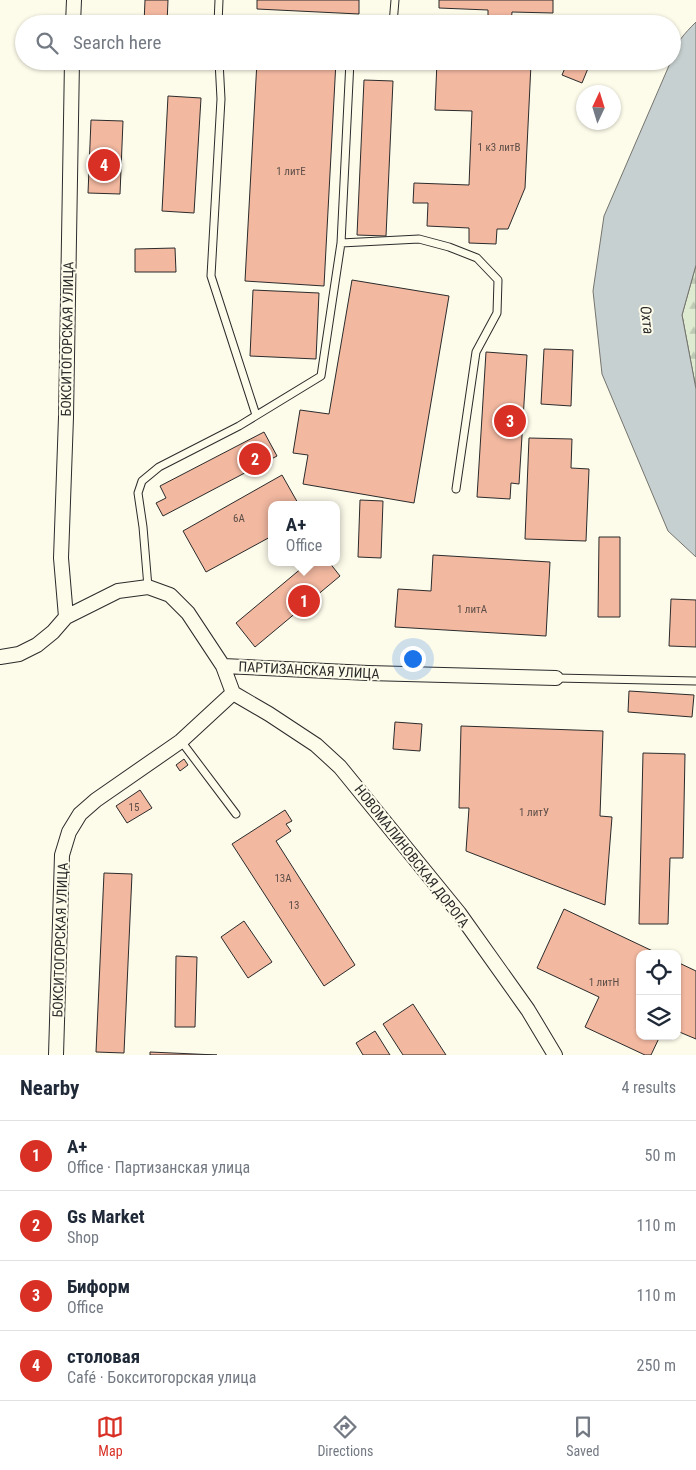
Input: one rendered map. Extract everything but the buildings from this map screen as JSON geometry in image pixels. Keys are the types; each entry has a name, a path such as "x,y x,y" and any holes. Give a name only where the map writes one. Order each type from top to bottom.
{"street":[{"path":"73,15 74,0"},
{"name":"БОКСИТОГОРСКАЯ УЛИЦА","path":"66,617 61,558 66,417 72,70"},
{"name":"ПАРТИЗАНСКАЯ УЛИЦА","path":"0,657 19,654 38,645 66,617 118,591 148,587 170,595 188,613 223,666 368,673 556,678"},
{"path":"223,666 233,693"},
{"name":"БОКСИТОГОРСКАЯ УЛИЦА","path":"56,1055 62,855 68,832 80,814 96,800 181,742 233,693"},
{"name":"НОВОМАЛИНОВСКАЯ ДОРОГА","path":"233,693 270,714 308,740 340,767 459,914 528,1010 555,1055"}],"lane":[{"path":"218,15 219,0"},
{"path":"394,15 395,0"},
{"path":"219,70 220,99 212,276 256,415"},
{"path":"148,587 138,493 142,481 159,467 239,426 321,376 341,243 350,70"},
{"path":"341,243 419,239 450,246 477,258 498,280 497,313 476,352 456,489"},
{"path":"556,678 696,681"},
{"path":"181,742 236,814"}],"green space":[{"path":"696,265 696,389 682,315"}],"water":[{"name":"Охта","path":"696,22 696,265 682,315 696,389 696,557 668,531 602,374 593,291 604,216 667,70 681,70 681,39"}],"place":[{"name":"столовая","path":"104,165"},
{"name":"Биформ","path":"510,421"},
{"name":"Gs Market","path":"255,459"},
{"name":"А+","path":"304,601"}]}
